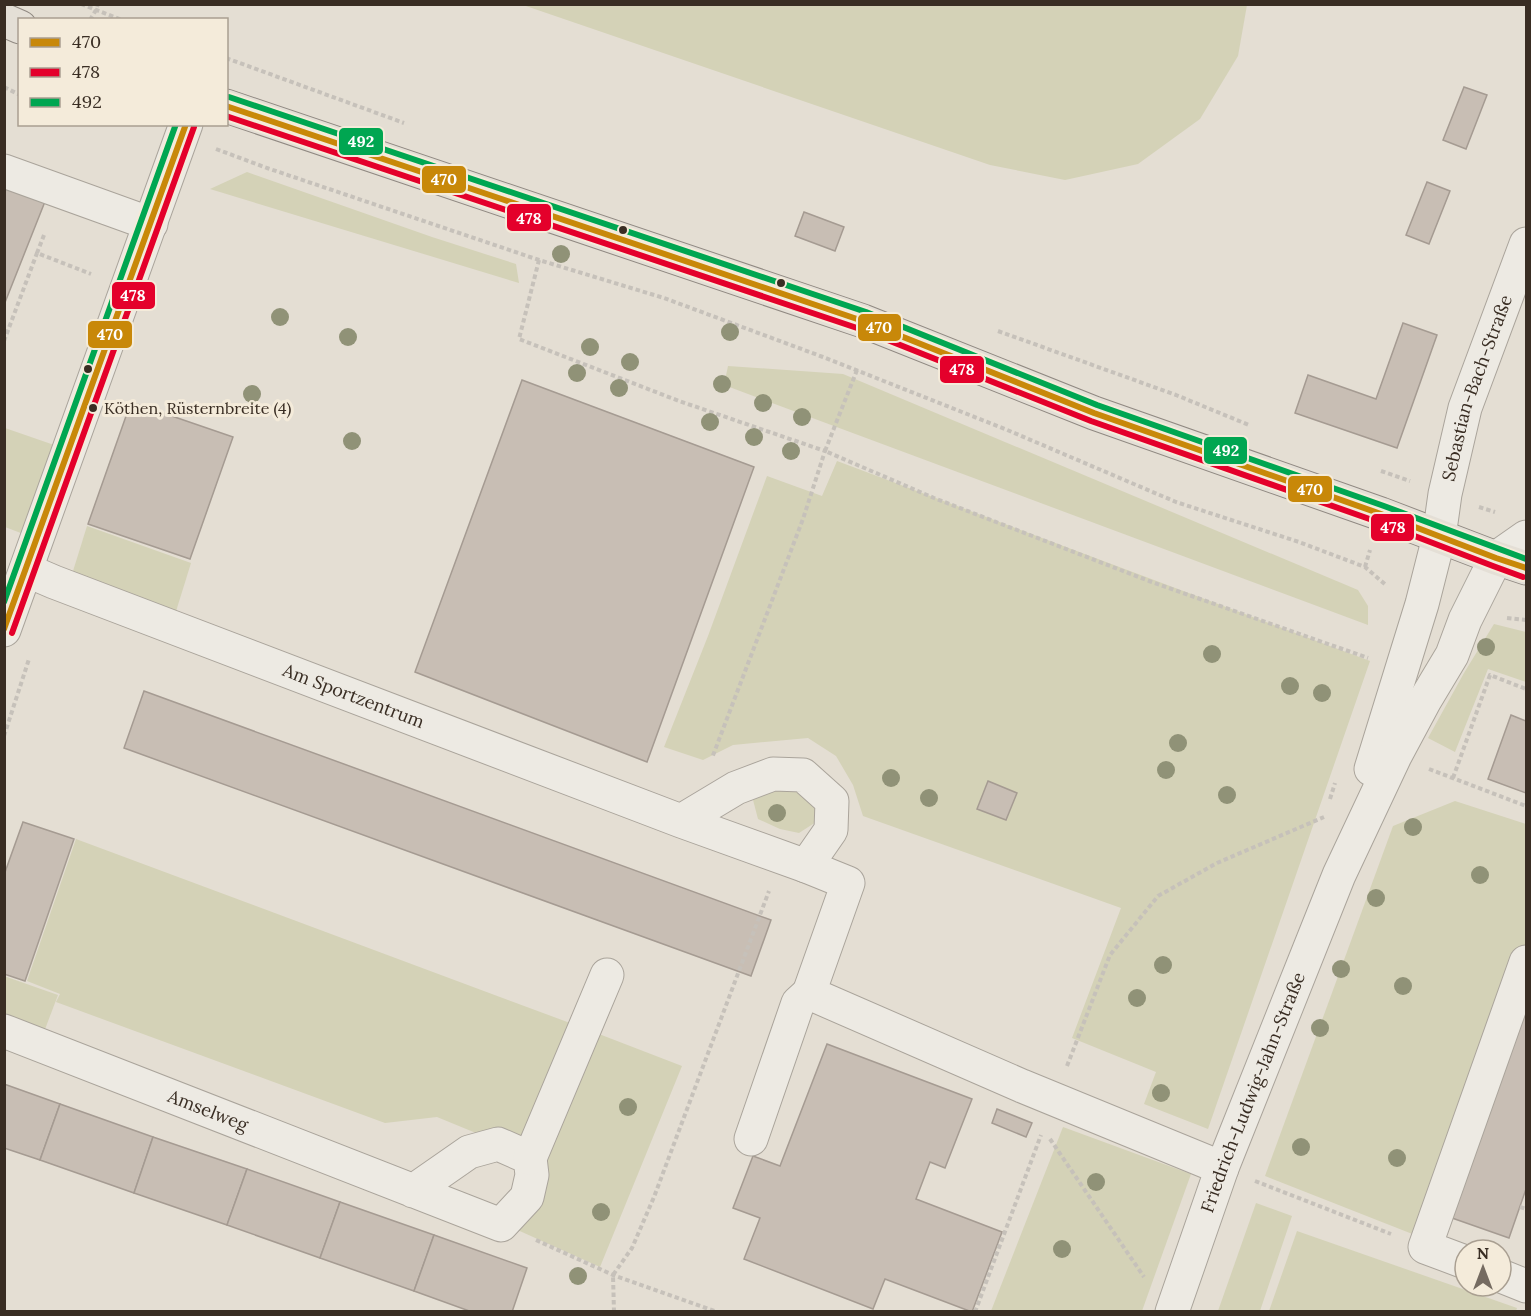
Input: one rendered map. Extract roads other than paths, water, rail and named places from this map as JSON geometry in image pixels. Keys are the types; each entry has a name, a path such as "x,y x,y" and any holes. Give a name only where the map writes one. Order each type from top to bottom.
{"main road":[{"path":"4,20 18,26"},
{"path":"228,107 862,321 1094,413 1527,568"}],"street":[{"path":"4,630 184,130"},
{"path":"4,171 151,224"},
{"name":"Sebastian-Bach-Straße","path":"1439,537 1450,473 1465,408 1527,244"},
{"name":"Friedrich-Ludwig-Jahn-Straße","path":"1339,875 1422,604 1439,537"},
{"path":"1496,558 1527,537"},
{"name":"Friedrich-Ludwig-Jahn-Straße","path":"1172,1311 1222,1168 1339,875 1395,756 1452,655 1465,620 1496,558"},
{"name":"Am Sportzentrum","path":"26,570 76,591 848,883 809,993"},
{"path":"681,821 736,788 773,774 802,775 832,801 831,830 806,866"},
{"path":"1453,1258 1425,1247 1527,962"},
{"path":"413,1191 469,1152 498,1144 530,1158 607,975"},
{"path":"751,1139 798,1003 809,993 1054,1099 1222,1168"},
{"name":"Amselweg","path":"4,1031 501,1225 527,1197 532,1175 530,1158"}],"place":[{"name":"Köthen, Rüsternbreite (4)","path":"93,408"}]}
